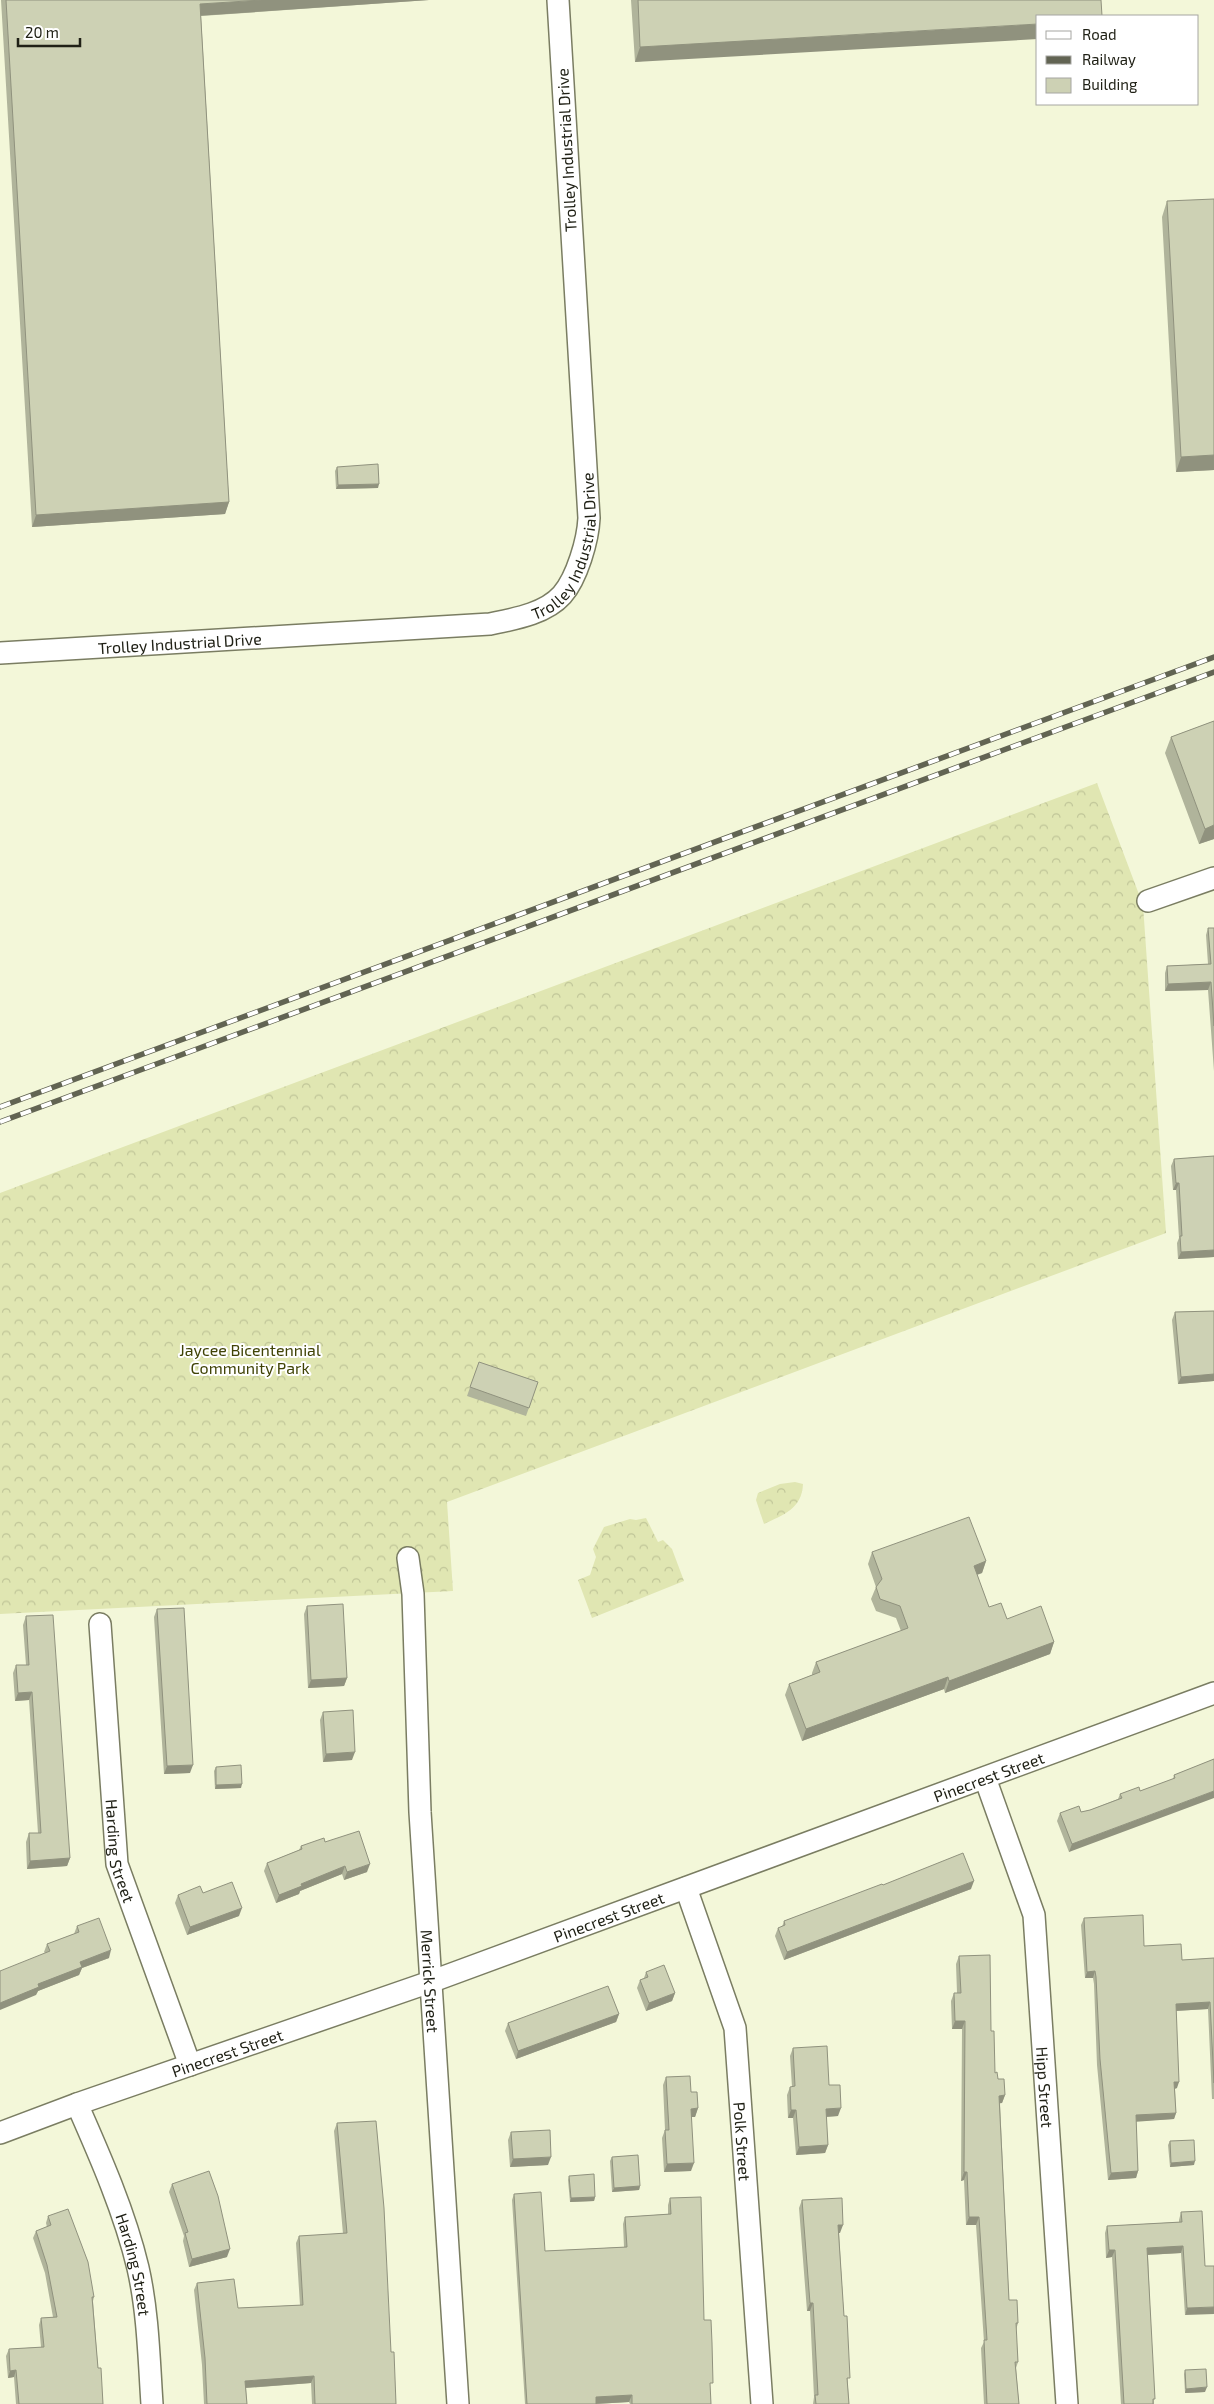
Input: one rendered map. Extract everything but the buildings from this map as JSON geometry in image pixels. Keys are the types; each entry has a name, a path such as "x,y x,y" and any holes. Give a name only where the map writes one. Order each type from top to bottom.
{"street":[{"name":"Trolley Industrial Drive","path":"0,653 490,624 522,617 562,595 572,579 588,536 589,518 558,0"},
{"path":"1148,902 1214,878"},
{"name":"Merrick Street","path":"408,1558 413,1594 420,1812 430,1982 458,2404"},
{"name":"Harding Street","path":"100,1624 117,1864 190,2065"},
{"name":"Pinecrest Street","path":"0,2133 77,2104 430,1982 1214,1692"},
{"name":"Hipp Street","path":"985,1778 1034,1915 1067,2404"},
{"name":"Polk Street","path":"686,1888 735,2028 762,2404"},
{"name":"Harding Street","path":"77,2104 96,2146 138,2268 145,2314 152,2404"}],"green space":[{"name":"Jaycee Bicentennial Community Park","path":"1097,783 1143,905 1166,1233 447,1502 453,1591 0,1614 0,1193"},
{"path":"795,1482 803,1484 799,1500 790,1510 764,1524 756,1500 758,1493 780,1484"},
{"path":"646,1518 658,1542 663,1540 672,1549 684,1581 592,1618 578,1580 590,1575 596,1557 593,1549 604,1527 630,1519"}],"railway":[{"path":"0,1107 1214,657"},
{"path":"0,1122 1214,672"}]}
